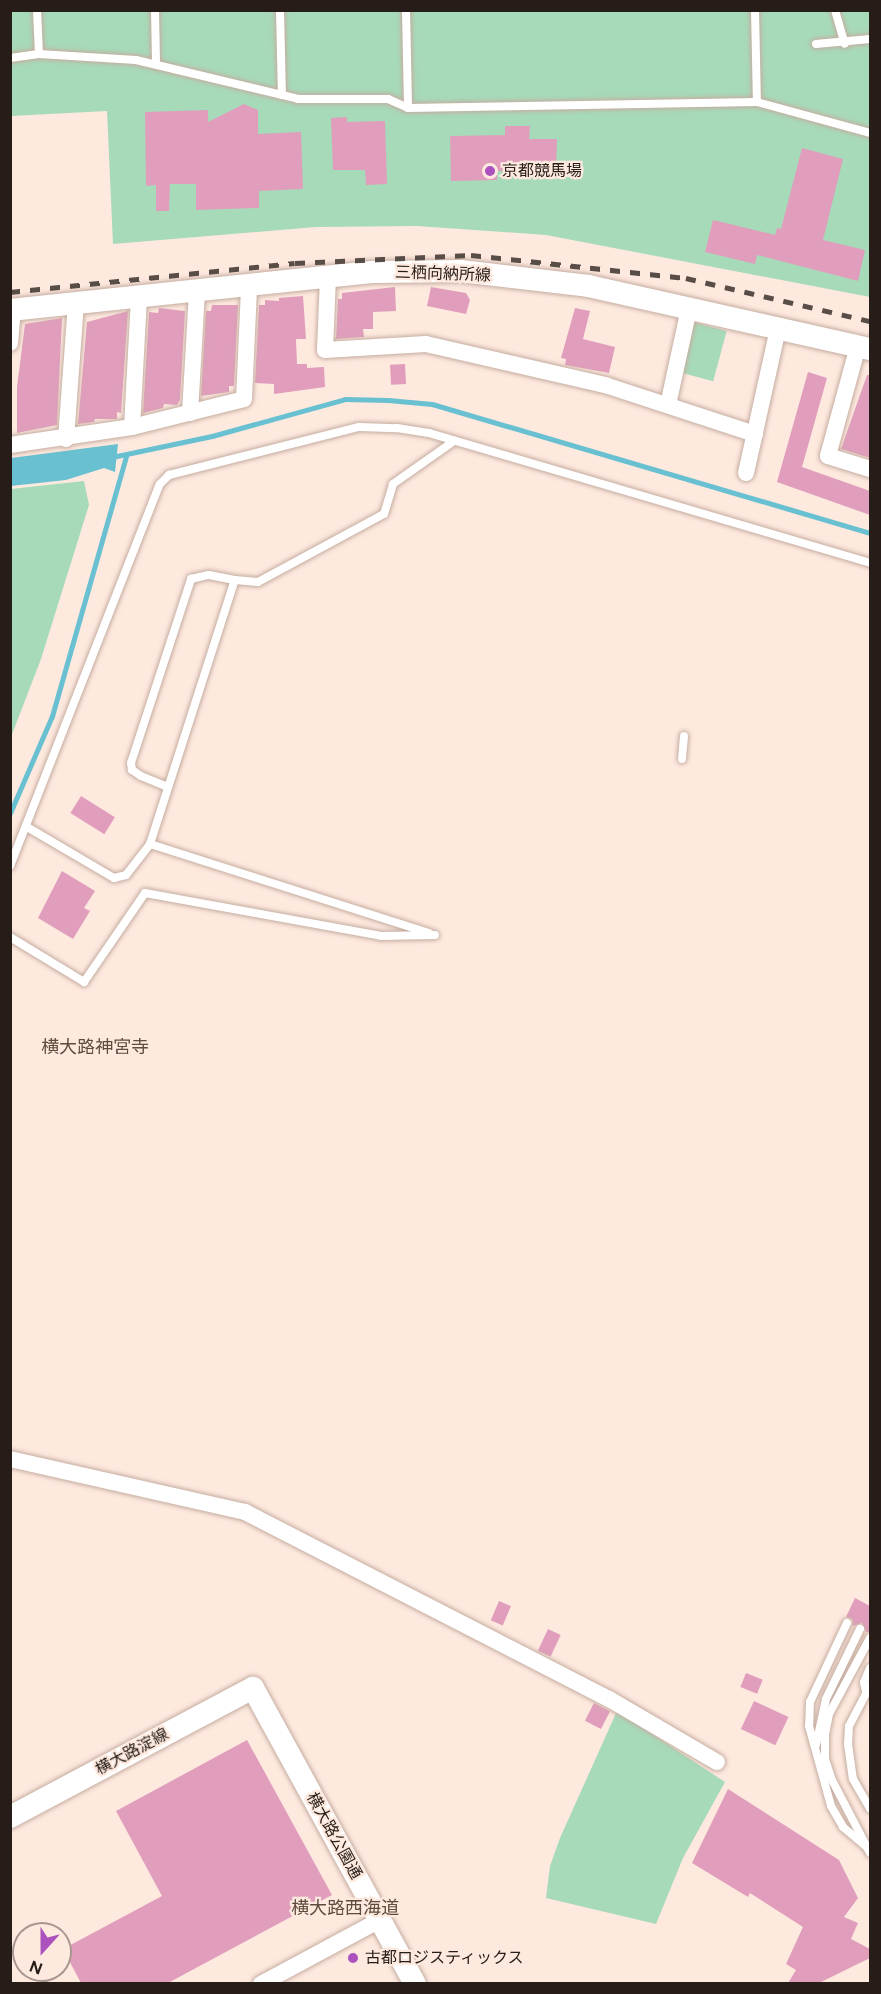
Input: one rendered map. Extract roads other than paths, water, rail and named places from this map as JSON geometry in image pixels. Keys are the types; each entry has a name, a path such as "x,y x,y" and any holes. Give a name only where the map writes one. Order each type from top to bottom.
{"main road":[{"name":"三栖向納所線","path":"12,310 249,287 374,272 461,271 588,286 864,347"},
{"name":"横大路淀線","path":"10,1817 253,1688"},
{"name":"横大路公園通","path":"253,1688 415,1983"}],"street":[{"path":"328,278 325,350 426,344 605,385 754,434"},
{"path":"10,445 132,428 244,399 249,287"},
{"path":"190,413 198,292"},
{"path":"132,428 140,298"},
{"path":"66,439 76,304"},
{"path":"668,405 689,309"},
{"path":"10,343 12,310"},
{"path":"746,473 778,329"},
{"path":"864,347 828,456 870,469"},
{"path":"10,1459 245,1512 609,1699 717,1762"},
{"path":"261,1983 380,1920"}],"lane":[{"path":"37,10 39,54"},
{"path":"155,10 156,64"},
{"path":"280,10 282,94"},
{"path":"406,10 408,108"},
{"path":"755,10 757,102"},
{"path":"835,10 845,44"},
{"path":"816,44 845,44 870,39"},
{"path":"10,58 39,54 156,64 298,99 388,99 408,108 757,102 870,133"},
{"path":"10,866 160,484 168,475 359,427 397,428 454,441 870,563"},
{"path":"168,787 132,770 135,752 191,579 209,575 258,582 384,514 393,484 454,441"},
{"path":"27,827 114,878 126,875 150,844 235,580"},
{"path":"682,759 684,736"},
{"path":"10,937 84,982 145,892 381,936 435,935 150,844"},
{"path":"848,1623 810,1702 814,1756 831,1806 843,1827 869,1850"},
{"path":"814,1756 826,1699 860,1629"},
{"path":"869,1850 832,1780 825,1759 825,1735 829,1714 870,1638"},
{"path":"870,1668 869,1689 849,1726 848,1744 854,1779 870,1809"}],"water":[{"path":"118,444 115,472 104,468 66,480 11,486 11,458"}],"waterway":[{"path":"112,457 212,436 345,399 432,404 870,533"},
{"path":"10,813 52,716 126,456"}],"railway":[{"path":"10,292 295,263 471,255 686,278 870,321"}],"place":[{"name":"京都競馬場","path":"490,171"},
{"name":"古都ロジスティックス","path":"353,1958"}],"district":[{"name":"横大路神宮寺","path":"95,1047"},
{"name":"横大路西海道","path":"345,1908"}]}
